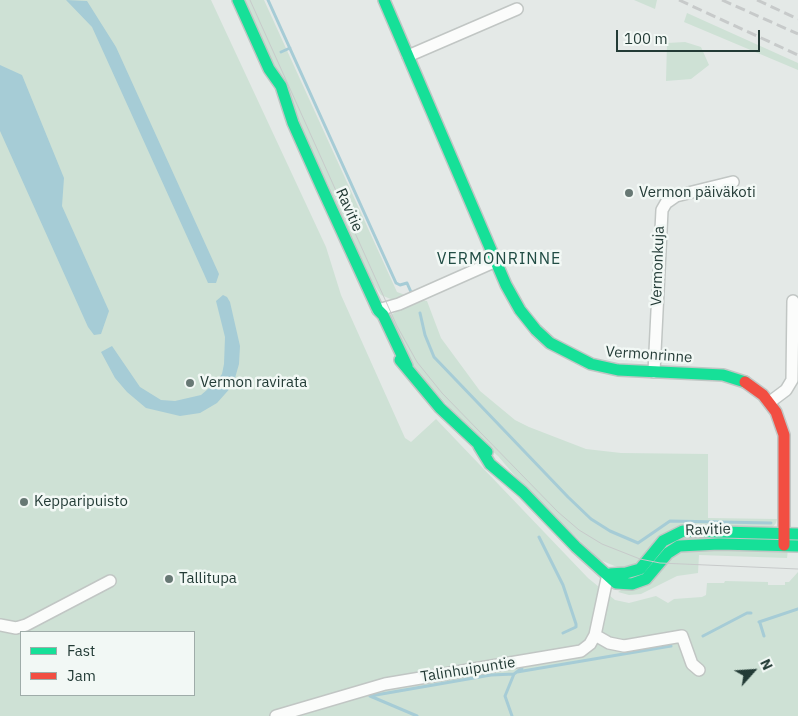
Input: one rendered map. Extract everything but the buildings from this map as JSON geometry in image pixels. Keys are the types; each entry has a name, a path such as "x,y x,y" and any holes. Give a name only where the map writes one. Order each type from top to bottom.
{"street":[{"name":"Ravitie","path":"238,0 269,69 281,86 293,123 378,310 383,315 407,366 428,395 479,446 509,472 524,492 576,547 616,582 625,585 639,582 650,576 673,549 689,544 798,546"},
{"name":"Vermonrinne","path":"384,0 496,262 520,310 536,330 557,348 591,364 609,369 732,377 749,384 770,402 780,420 784,435 784,545"},
{"path":"408,56 517,9"},
{"name":"Vermonkuja","path":"654,372 662,210 666,203 676,196 734,182"},
{"path":"378,310 399,304 496,262"},
{"path":"770,402 786,390 792,380 793,301"},
{"name":"Ravitie","path":"608,574 626,573 640,569 650,560 662,541 683,531 798,534"},
{"path":"608,574 595,635 609,643 624,646 682,636 692,664 699,670"},
{"path":"0,625 16,628 110,581"},
{"name":"Talinhuipuntie","path":"276,716 385,684 574,654 587,647 595,635"}],"green space":[{"name":"Vermon ravirata","path":"0,0 211,0 326,247 341,295 405,438 411,442 436,419 588,578 615,600 629,603 656,596 668,603 674,599 706,595 707,583 724,583 725,581 768,582 768,585 785,585 785,582 789,582 798,572 798,716 0,716"},
{"path":"243,0 264,0 397,292 408,296 393,300 381,295 373,283"},
{"path":"634,0 657,0 655,9"},
{"path":"687,13 798,63 798,70 684,22"},
{"path":"685,42 701,47 709,65 691,79 666,81 667,43"},
{"path":"418,299 427,301 441,338 480,391 515,420 586,449 621,453 708,454 708,518 777,519 776,523 772,528 622,569 600,560 522,484 498,456 478,439 413,367 389,316"},
{"path":"788,549 787,558 699,555 698,573 677,576 641,594 629,595 618,592 683,551"}],"water":[{"path":"66,0 87,1 116,47 219,274 216,283 208,283 92,27"},
{"path":"0,65 22,75 64,178 62,206 109,311 101,334 94,335 88,327 0,131"},
{"path":"223,295 230,302 240,346 239,364 233,385 217,403 200,413 180,416 146,408 127,392 115,378 101,352 112,346 140,387 161,400 175,401 201,395 222,374 225,337 216,301"}],"waterway":[{"path":"268,0 396,283 400,285 407,283 411,292"},
{"path":"281,52 290,48"},
{"path":"420,313 425,335 434,357 568,497 591,519 610,531 638,543 670,521 771,523"},
{"path":"539,537 563,585 576,624 576,627 563,633"},
{"path":"759,622 798,609"},
{"path":"703,636 747,613 751,613"},
{"path":"760,623 764,636"},
{"path":"517,672 671,646"},
{"path":"512,716 505,696 514,674 522,668"},
{"path":"417,716 370,696 491,675 514,674"}],"tram line":[{"path":"250,0 397,326 417,362 442,393 558,512 579,530 602,544 640,559 660,563 798,569"}],"railway":[{"path":"679,0 798,55"},
{"path":"722,0 798,34"},
{"path":"757,0 798,19"}],"traffic: fast":[{"path":"238,0 269,69 281,86 293,123 322,188 378,310 383,315 407,366"},
{"path":"384,0 506,285 520,310 536,330 550,343 591,364 618,370 723,375 745,382"},
{"path":"400,360 440,408 487,452"},
{"path":"479,446 490,464 523,492 576,547 616,583 632,584 646,579 668,553 679,546 719,544 798,546"},
{"path":"608,574 626,573 640,569 663,541 683,531 798,534"}],"traffic: jam":[{"path":"745,382 763,395 776,412 784,435 784,545"}],"place":[{"name":"Vermon päiväkoti","path":"629,193"},
{"name":"Vermon ravirata","path":"190,383"},
{"name":"Kepparipuisto","path":"24,502"},
{"name":"Tallitupa","path":"169,579"}],"district":[{"name":"VERMONRINNE","path":"499,259"}]}
